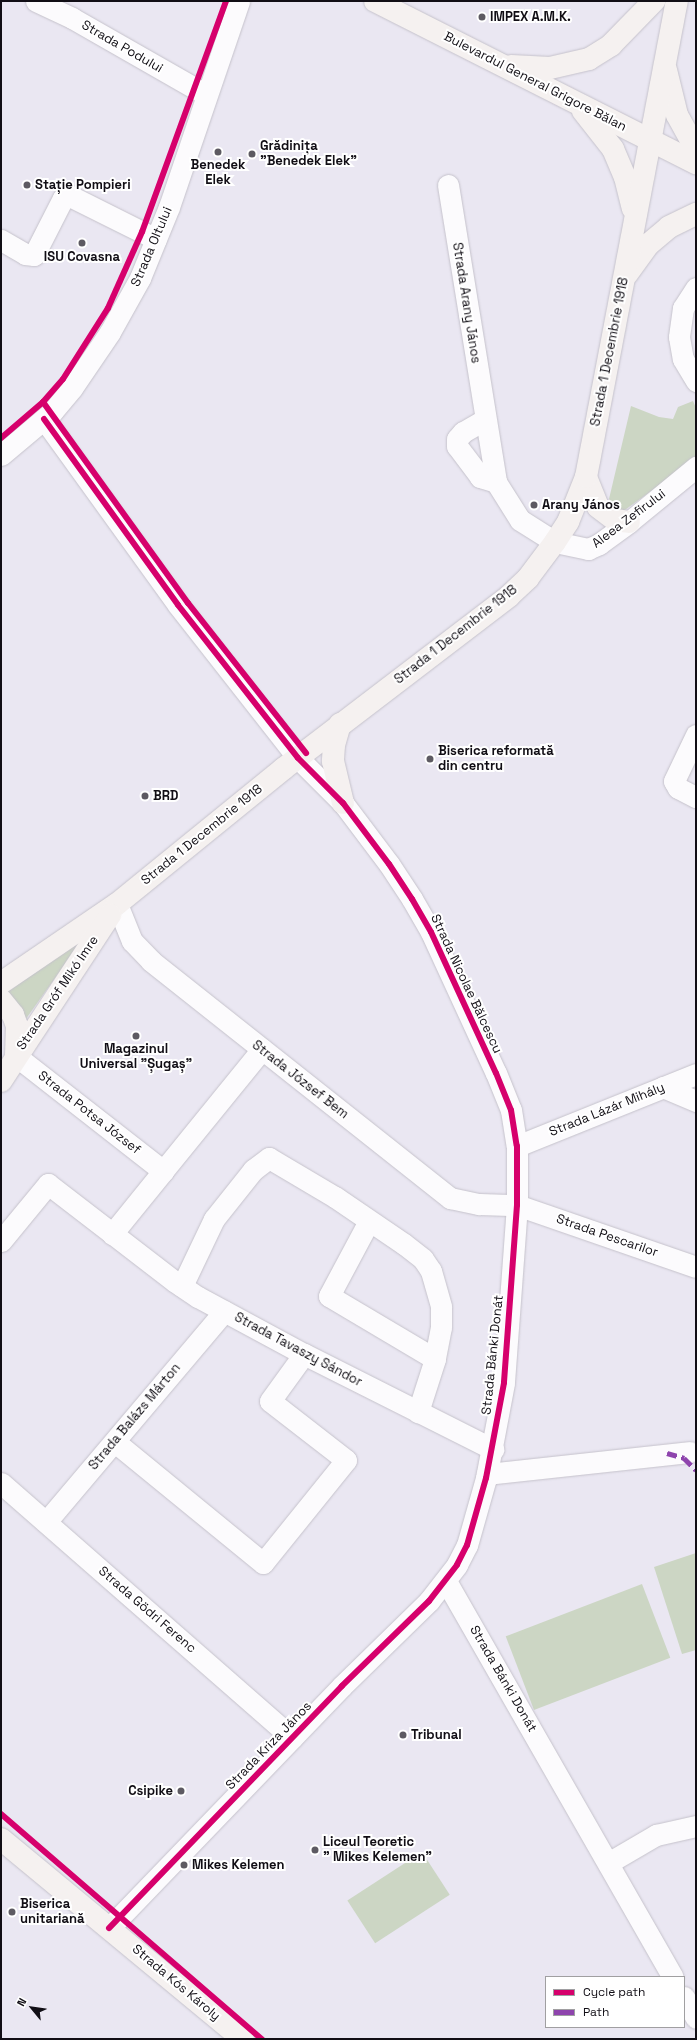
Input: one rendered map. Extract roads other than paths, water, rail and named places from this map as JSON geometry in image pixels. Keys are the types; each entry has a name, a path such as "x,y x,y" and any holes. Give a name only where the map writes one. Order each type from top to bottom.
{"main road":[{"name":"Bulevardul General Grigore Bălan","path":"375,1 696,163"},
{"path":"498,64 550,68 589,59 611,45 654,1"},
{"name":"Strada 1 Decembrie 1918","path":"1,983 117,904 340,724 509,596 528,578 556,542 571,515 586,477 676,1"},
{"path":"664,60 678,115 696,149"},
{"path":"573,102 602,133 617,156 629,189 634,223"},
{"path":"625,276 649,244 669,227 696,214"},
{"path":"586,477 598,507 615,520 628,522"},
{"path":"340,724 334,745 333,761 343,803"},
{"name":"Strada Gróf Mikó Imre","path":"1,1081 117,904"},
{"path":"1,1000 13,1015 17,1026 16,1056"},
{"name":"Strada Kós Károly","path":"1,1839 243,2039"}],"street":[{"name":"Strada Podului","path":"36,1 72,18 207,95"},
{"name":"Strada Oltului","path":"1,455 44,419 64,399 92,362 134,290 156,239 239,1"},
{"name":"Strada Arany János","path":"448,185 484,420 496,482 520,520 556,542"},
{"path":"1,240 25,254 34,255 63,198 70,196 156,239"},
{"path":"696,288 683,308 679,337 684,359 696,382"},
{"path":"44,419 178,605 298,758"},
{"path":"484,420 463,432 457,439 456,446 480,477 496,482"},
{"name":"Aleea Zefirului","path":"556,542 588,549 599,544 696,467"},
{"path":"696,735 674,781 678,788 696,797"},
{"name":"Strada Nicolae Bălcescu","path":"298,758 343,803 389,864 431,932 499,1080 511,1110 517,1146"},
{"name":"Strada József Bem","path":"117,904 132,941 139,950 450,1198 479,1204 517,1205"},
{"path":"112,1234 262,1049"},
{"name":"Strada Potsa József","path":"16,1056 163,1171"},
{"name":"Strada Lázár Mihály","path":"517,1146 696,1074"},
{"path":"663,1087 696,1101"},
{"name":"Strada Bánki Donát","path":"517,1146 517,1205 504,1383 493,1449 467,1546 446,1581 672,1976"},
{"path":"182,1286 214,1219 253,1170 269,1158 369,1221 423,1259 431,1271 441,1307 442,1327 435,1359 418,1412"},
{"name":"Strada Tavaszy Sándor","path":"1,1241 48,1184 182,1286 224,1311 304,1354 493,1449"},
{"name":"Strada Pescarilor","path":"517,1205 696,1267"},
{"path":"369,1221 329,1296 435,1359"},
{"name":"Strada Balázs Márton","path":"46,1522 224,1311"},
{"path":"115,1442 264,1563 346,1460 270,1401 304,1354"},
{"path":"487,1474 690,1452"},
{"name":"Strada Gödri Ferenc","path":"1,1483 292,1738"},
{"name":"Strada Kriza János","path":"109,1928 446,1581"},
{"path":"608,1863 656,1835 696,1826"},
{"path":"685,1999 696,2018"}],"place":[{"name":"IMPEX A.M.K.","path":"482,17"},
{"name":"Benedek Elek","path":"218,152"},
{"name":"Grădinița \"Benedek Elek\"","path":"252,154"},
{"name":"Stație Pompieri","path":"27,185"},
{"name":"ISU Covasna","path":"82,243"},
{"name":"Arany János","path":"534,505"},
{"name":"Biserica reformată din centru","path":"430,759"},
{"name":"BRD","path":"145,796"},
{"name":"Magazinul Universal \"Șugaș\"","path":"136,1036"},
{"name":"Tribunal","path":"403,1735"},
{"name":"Csipike","path":"181,1791"},
{"name":"Liceul Teoretic \" Mikes Kelemen\"","path":"315,1850"},
{"name":"Mikes Kelemen","path":"184,1865"},
{"name":"Biserica unitariană","path":"12,1912"}]}
